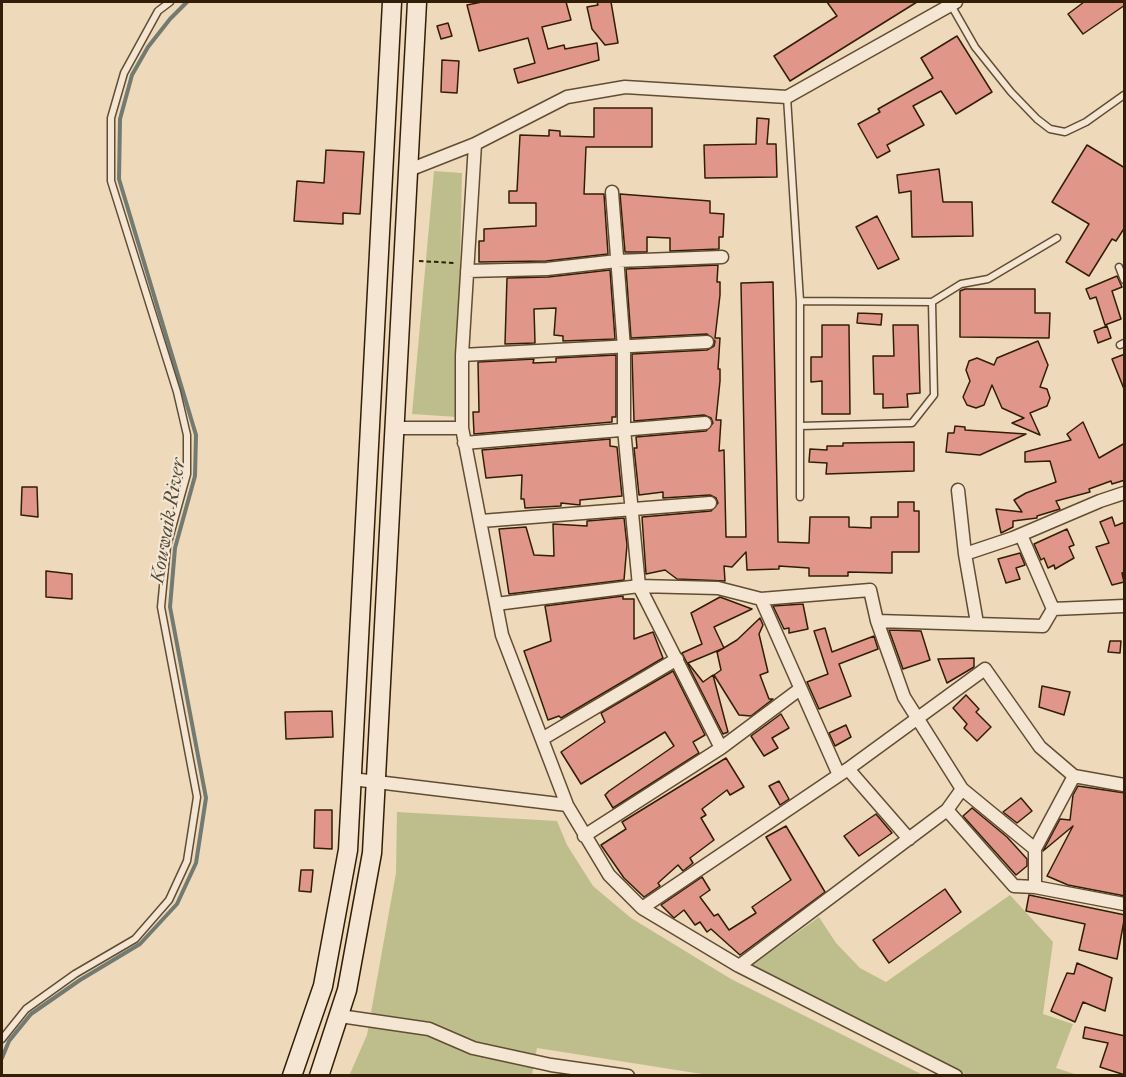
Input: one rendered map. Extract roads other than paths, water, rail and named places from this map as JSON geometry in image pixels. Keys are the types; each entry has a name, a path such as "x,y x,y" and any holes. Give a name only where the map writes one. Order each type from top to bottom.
{"main road":[{"path":"292,1076 323,986 348,850 392,2"},
{"path":"318,1076 347,990 372,853 417,2"},
{"path":"374,356 399,358"}],"street":[{"path":"409,170 475,144 567,97 626,87 787,97 954,3"},
{"path":"475,144 462,355 464,443 502,635 567,805 609,876 642,908 739,966 956,1076"},
{"path":"612,192 624,348 624,429 639,586 721,748"},
{"path":"467,267 547,269 617,261 722,257"},
{"path":"462,355 707,342"},
{"path":"464,443 705,423"},
{"path":"395,428 462,428"},
{"path":"958,490 965,554 977,623"},
{"path":"965,554 1021,536 1100,501 1125,493"},
{"path":"481,521 710,502"},
{"path":"1021,536 1053,609"},
{"path":"496,604 639,586 718,588 761,599 870,590 877,621 904,697 962,789 1035,849"},
{"path":"761,599 800,689 844,772 909,839"},
{"path":"1053,609 1125,606"},
{"path":"877,621 1043,626 1053,609"},
{"path":"542,739 676,659"},
{"path":"642,908 844,772 985,669 1040,747 1074,777 1125,785"},
{"path":"584,836 721,748 800,689"},
{"path":"1035,887 1035,849 1074,777"},
{"path":"352,779 567,805"},
{"path":"739,966 947,810 962,789"},
{"path":"947,810 1014,886 1035,887 1125,904"},
{"path":"340,1016 429,1029 473,1048 551,1070 628,1076"}],"lane":[{"path":"2,1039 26,1009 75,974 135,939 169,900 187,861 197,797 161,607 167,546 188,474 187,435 177,392 111,181 111,118 124,73 159,11 170,2"},
{"path":"954,3 975,47 1036,119 1050,129 1065,132 1086,122 1125,95"},
{"path":"787,97 800,301 800,497"},
{"path":"800,301 932,302 961,284 988,279 1057,238"},
{"path":"1119,267 1125,280"},
{"path":"800,426 912,423 934,395 932,302"}],"waterway":[{"name":"Kouwaik River","path":"2,1058 9,1041 31,1014 80,980 140,944 177,904 196,863 206,798 170,607 175,548 195,476 196,435 119,179 120,119 132,75 148,47 187,2"}]}
